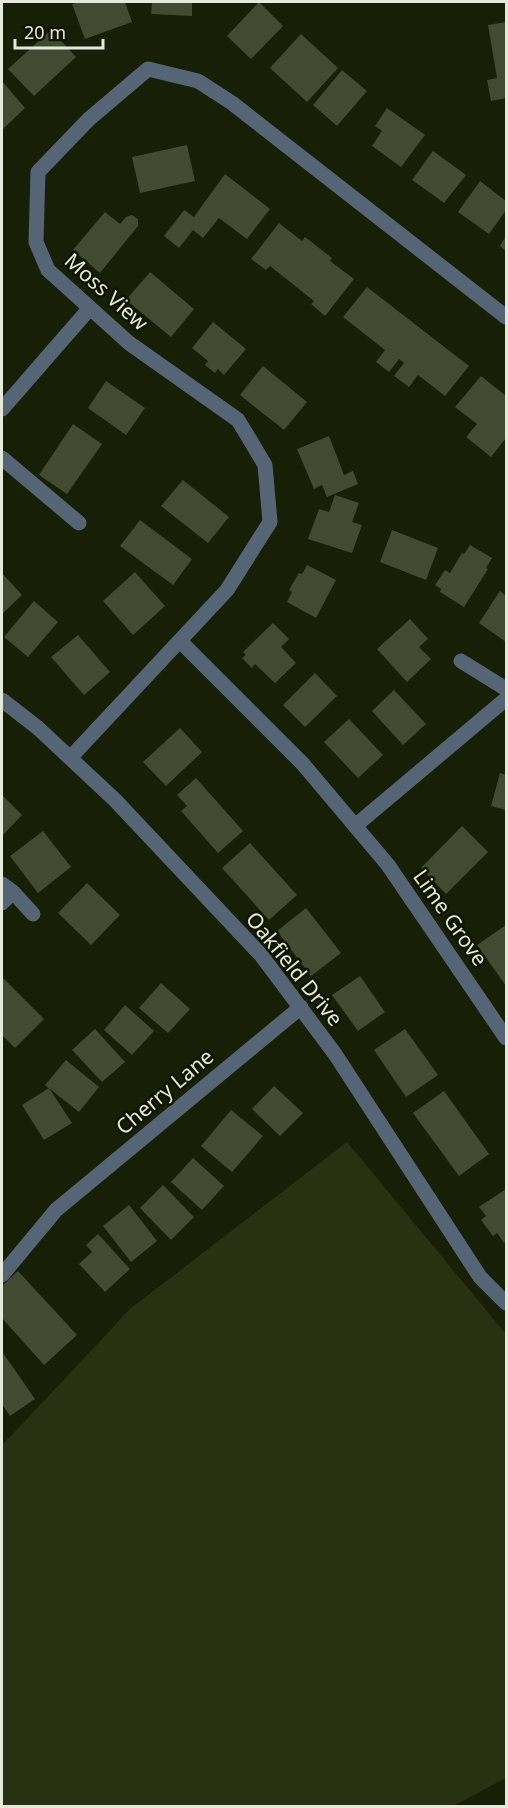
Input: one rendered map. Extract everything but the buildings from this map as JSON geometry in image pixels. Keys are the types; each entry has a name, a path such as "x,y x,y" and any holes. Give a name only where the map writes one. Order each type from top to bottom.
{"street":[{"name":"Moss View","path":"70,758 227,590 270,522 265,465 238,420 129,343 48,270 36,242 38,172 89,119 148,69 198,81 232,103 507,317"},
{"path":"2,409 90,308"},
{"path":"2,458 79,524"},
{"name":"Lime Grove","path":"180,641 302,763 388,865 507,1038"},
{"path":"462,661 507,689"},
{"path":"355,826 507,699"},
{"name":"Oakfield Drive","path":"2,700 38,728 115,800 261,955 335,1054 480,1277 507,1304"},
{"path":"2,903 7,888 33,914"},
{"name":"Cherry Lane","path":"2,1275 56,1210 301,1007"}],"green space":[{"path":"347,1142 506,1334 506,1778 453,1806 2,1806 2,1444 130,1309"}]}
